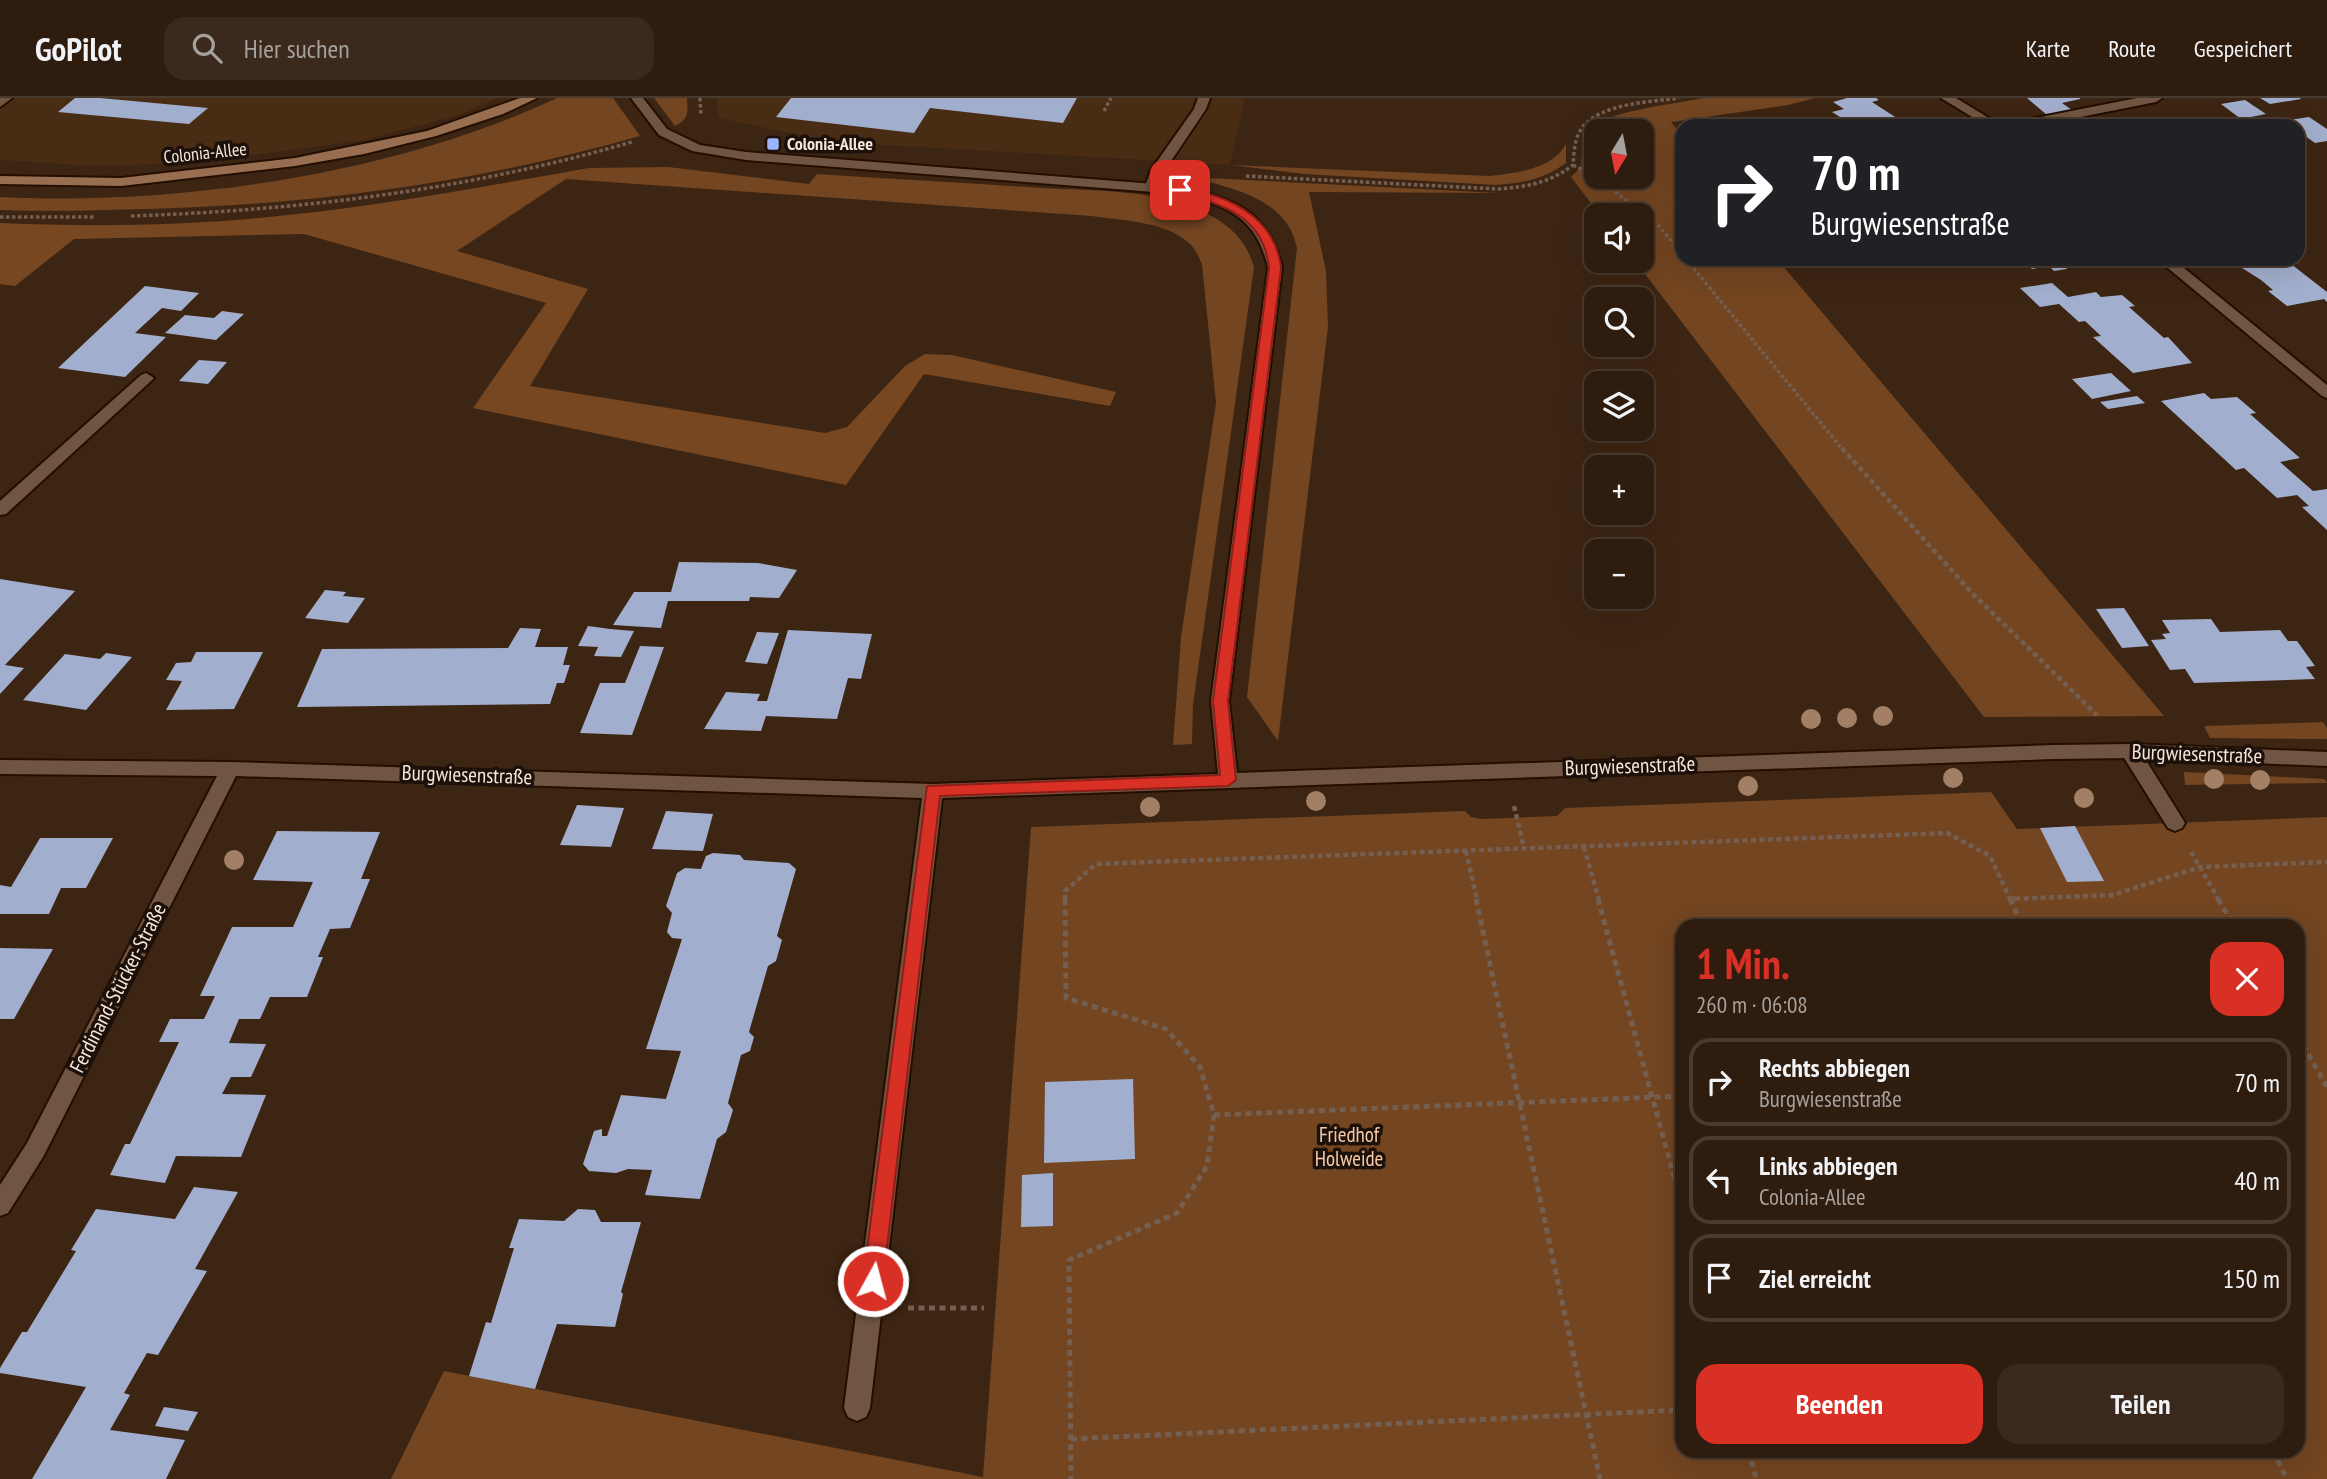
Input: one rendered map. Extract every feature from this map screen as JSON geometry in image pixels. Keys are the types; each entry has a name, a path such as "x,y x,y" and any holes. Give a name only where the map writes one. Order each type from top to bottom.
{"main road":[{"name":"Colonia-Allee","path":"0,180 102,183 203,174 339,155 437,134 487,118 531,98"}],"street":[{"path":"0,103 6,98"},
{"path":"637,98 663,132 697,148 746,156 1152,186 1215,199 1243,212 1264,231 1273,250 1275,268 1220,701 1228,780"},
{"path":"1152,186 1158,170 1200,109 1204,98"},
{"path":"1947,98 1984,119"},
{"path":"2051,119 2156,98"},
{"path":"2173,266 2327,393"},
{"path":"0,510 145,379"},
{"path":"2130,751 2175,823"},
{"name":"Burgwiesenstraße","path":"0,767 230,769 933,791 2130,751 2327,759"},
{"name":"Ferdinand-Stücker-Straße","path":"0,1205 35,1150 230,769"},
{"path":"857,1408 933,791"}],"path":[{"path":"1104,111 1111,98"},
{"path":"125,216 256,212 345,203 448,188 528,172 663,132"},
{"path":"1573,165 1584,171"},
{"path":"1612,189 1658,225 1675,246"},
{"path":"0,217 97,217"},
{"path":"1692,266 1801,403 1973,595 2072,688 2130,751"},
{"path":"1517,817 1524,848"},
{"path":"2175,823 2230,919"},
{"path":"1071,1479 1069,1260 1177,1213 1208,1166 1214,1115 1200,1068 1166,1029 1066,998 1065,891 1096,864 1947,833 1990,856 2020,919"},
{"path":"1584,846 1675,1181"},
{"path":"1466,851 1600,1479"},
{"path":"2010,899 2113,895 2200,867 2327,862"},
{"path":"2305,1048 2327,1087"},
{"path":"1214,1115 1675,1096"},
{"path":"869,1308 984,1308"},
{"path":"1070,1439 1675,1410"},
{"path":"1751,1458 1756,1479"},
{"path":"2276,1458 2287,1479"}],"shaded area":[{"path":"0,98 498,98 462,114 365,140 195,163 94,166 0,160"},
{"path":"717,98 1245,98 1230,165 835,142 718,118"},
{"path":"589,168 566,179 457,251 588,289 530,386 825,433 847,427 905,366 925,354 952,355 1116,392 1110,406 924,374 846,485 473,408 546,303 304,234 74,239 15,286 0,284 0,223 139,225 244,219 395,201"}],"green space":[{"path":"557,98 613,98 640,136 517,167 336,196 149,209 0,210 0,197 140,196 212,190 357,165 427,147 494,124"},
{"path":"654,98 687,98 685,118 675,126"},
{"path":"1704,98 1815,98 1788,105 1675,119 1671,122 1675,127 1675,266 1783,266 2164,716 1984,717 1644,273 1654,273 1654,203 1591,203 1571,177 1581,167 1584,146 1584,189 1654,189 1654,119 1608,119 1630,112"},
{"path":"1566,144 1566,163 1550,173 1515,183 1496,185 1304,174 1230,165 1490,176 1522,171 1543,164 1552,159"},
{"path":"668,167 809,184 817,174 1123,192 1183,204 1210,215 1227,226 1241,240 1254,267 1193,705 1192,744 1173,745 1181,637 1216,403 1202,264 1191,245 1170,231 1157,227 1092,216 566,179 589,168"},
{"path":"1187,177 1499,193 1309,192 1326,271 1328,327 1278,741 1247,697 1297,248 1289,227 1269,206 1243,193"},
{"path":"2323,722 2327,728 2327,739 2210,738 2204,726"},
{"path":"2184,772 2325,779 2327,783 2185,785"},
{"name":"Friedhof Holweide","path":"1991,792 2017,829 2327,817 2327,1479 391,1479 444,1371 983,1477 1031,827 1465,811 1471,817 1481,819 1557,816 1565,808"}],"building":[{"path":"75,98 208,108 189,124 58,112"},
{"path":"791,98 1077,98 1063,123 930,108 914,133 776,117"},
{"path":"1847,98 1876,98 1879,100 1872,102 1898,119 1824,119 1840,117 1832,112 1844,109 1833,102"},
{"path":"2027,98 2080,99 2062,103 2072,110 2047,115"},
{"path":"2260,98 2300,98 2301,99 2270,104"},
{"path":"2245,100 2266,114 2241,119 2221,104"},
{"path":"2309,117 2327,129 2327,141 2315,143 2305,136 2305,119 2296,119"},
{"path":"2028,266 2049,266 2032,269"},
{"path":"2049,266 2065,266 2067,269 2054,271"},
{"path":"2239,266 2294,266 2327,292 2327,302 2324,299 2287,306 2268,291 2273,290"},
{"path":"2052,283 2068,297 2096,292 2101,297 2122,295 2135,306 2129,307 2164,338 2168,337 2192,363 2133,373 2093,337 2101,336 2085,321 2079,322 2059,304 2040,307 2020,288"},
{"path":"145,286 199,293 181,311 162,308 135,333 166,337 125,377 58,368"},
{"path":"222,311 244,314 216,340 165,333 185,315 214,318"},
{"path":"199,360 227,362 208,384 179,381"},
{"path":"2111,373 2131,391 2092,399 2072,379"},
{"path":"2204,393 2211,399 2237,397 2256,413 2250,414 2300,458 2280,462 2313,491 2327,489 2327,530 2302,507 2309,506 2297,495 2277,498 2244,468 2236,470 2161,401"},
{"path":"2137,396 2145,403 2108,409 2100,402"},
{"path":"679,562 758,563 797,570 779,598 750,597 749,601 668,601 661,628 613,625 634,592 671,592"},
{"path":"0,579 75,591 5,665 24,668 0,694"},
{"path":"325,590 346,592 343,596 365,598 348,623 305,618"},
{"path":"2124,608 2149,646 2122,648 2096,609"},
{"path":"2211,619 2220,632 2280,630 2288,641 2297,641 2315,666 2306,667 2315,679 2194,683 2185,669 2170,670 2151,640 2166,639 2162,634 2170,633 2162,620"},
{"path":"588,626 634,631 621,657 594,656 598,647 578,646"},
{"path":"520,628 541,629 535,647 568,647 563,665 570,665 564,683 557,683 550,704 297,707 322,649 508,648"},
{"path":"788,630 872,634 861,679 848,678 837,719 766,716 761,731 704,729 726,692 760,694 757,701 767,701"},
{"path":"757,632 779,633 767,664 745,662"},
{"path":"640,646 664,647 632,735 580,733 600,683 625,683"},
{"path":"196,652 263,652 234,709 166,710 182,681 166,680 176,663 191,662"},
{"path":"106,653 132,657 86,710 23,700 65,654 100,659"},
{"path":"577,805 624,808 611,847 560,845"},
{"path":"666,811 713,814 703,851 652,849"},
{"path":"2075,826 2104,881 2067,882 2040,828"},
{"path":"277,831 380,832 361,879 370,879 350,928 330,929 318,957 323,957 307,997 270,997 260,1019 239,1019 229,1043 266,1044 251,1077 231,1077 222,1094 266,1095 241,1157 176,1156 165,1183 110,1175 125,1144 130,1144 179,1042 159,1042 170,1019 204,1019 215,996 200,996 232,927 293,927 313,882 253,880"},
{"path":"40,838 113,838 86,888 61,888 49,914 0,914 0,885 11,887"},
{"path":"713,853 740,855 744,860 789,863 796,869 777,936 782,940 776,961 768,966 749,1032 754,1037 750,1051 741,1055 728,1103 733,1110 726,1132 717,1139 700,1199 645,1195 652,1170 628,1169 616,1173 589,1171 583,1164 594,1131 602,1129 602,1136 607,1136 621,1095 666,1099 681,1051 646,1049 682,939 672,938 667,932 672,913 666,906 677,873 685,868 701,869 706,856"},
{"path":"0,948 53,949 14,1019 0,1019"},
{"path":"1133,1079 1135,1159 1044,1163 1045,1082"},
{"path":"1053,1173 1053,1226 1021,1227 1022,1175"},
{"path":"194,1187 238,1192 195,1269 207,1271 158,1355 147,1353 124,1393 130,1395 110,1430 185,1440 166,1479 32,1479 86,1387 0,1373 0,1368 22,1332 27,1332 76,1251 71,1250 96,1209 175,1219"},
{"path":"578,1209 595,1210 601,1222 641,1222 621,1292 623,1294 615,1327 557,1324 535,1389 469,1376 486,1322 491,1323 514,1248 509,1248 519,1219 564,1221"},
{"path":"164,1407 198,1412 188,1431 155,1426"}],"place":[{"name":"Colonia-Allee","path":"773,144"}],"route":[{"path":"873,1281 933,791 1228,780 1220,701 1275,268 1273,250 1264,231 1243,212 1215,199 1180,190"}]}
